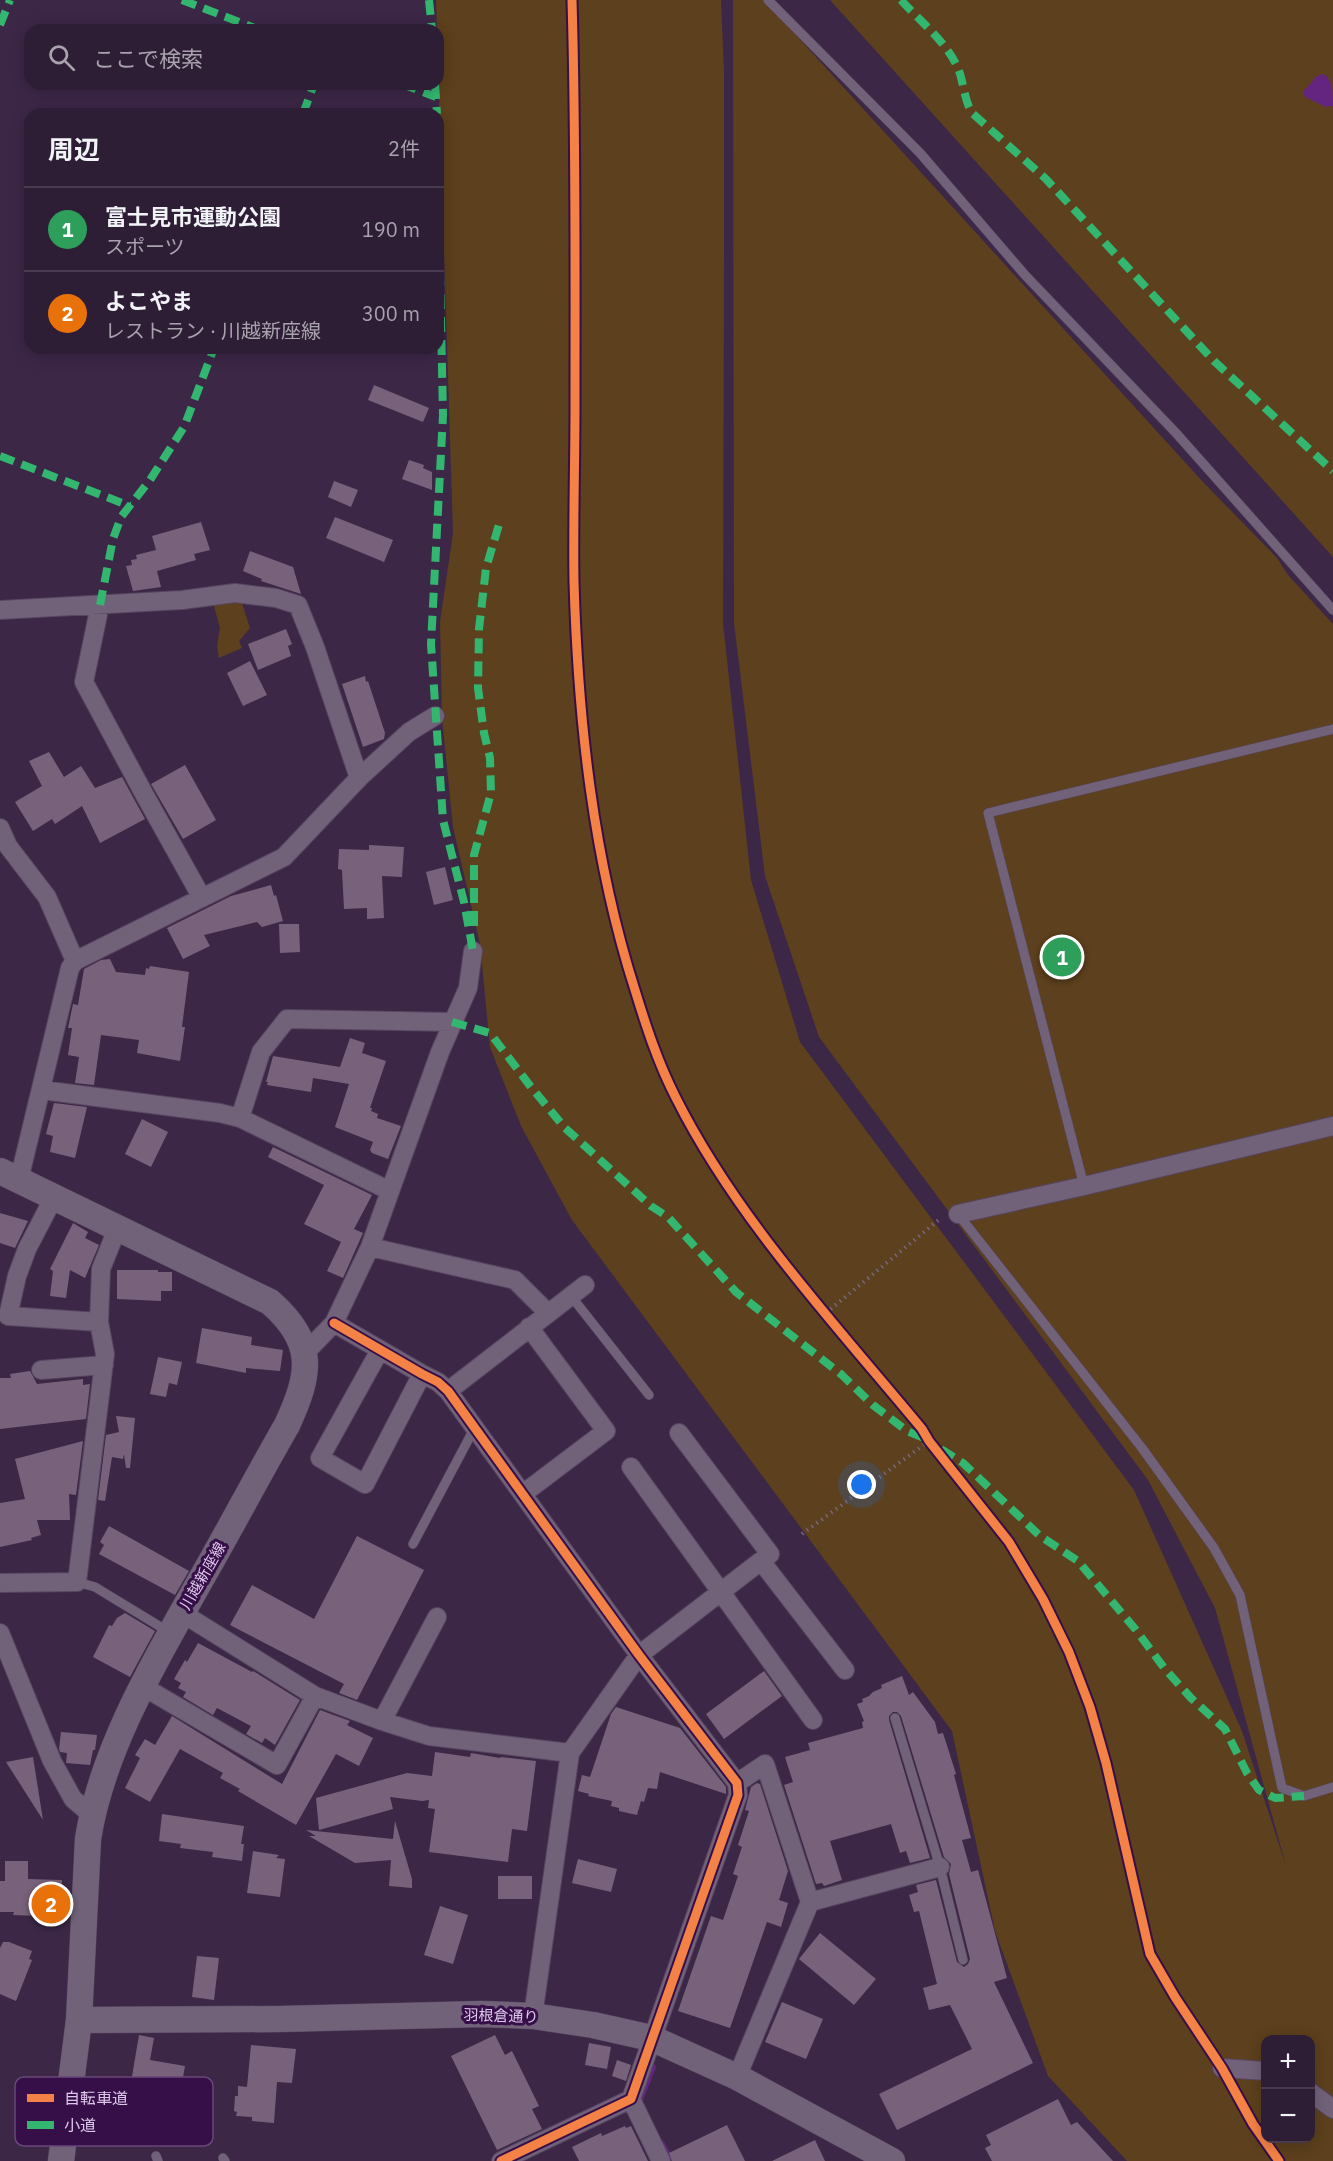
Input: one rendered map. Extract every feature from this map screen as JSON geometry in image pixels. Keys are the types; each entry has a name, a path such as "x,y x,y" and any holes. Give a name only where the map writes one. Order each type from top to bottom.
{"main road":[{"name":"川越新座線","path":"9,1176 244,1287 270,1302 287,1317 298,1332 305,1353 305,1376 299,1399 287,1425 142,1686 120,1736 92,1815 88,1839 79,2020 71,2077"},
{"name":"羽根倉通り","path":"79,2020 280,2019 482,2014 532,2016 593,2025 651,2038 737,2077 892,2161"},
{"name":"川越新座線","path":"60,2161 62,2146"}],"street":[{"path":"0,610 182,600 235,593 276,598 298,605 359,778"},
{"path":"100,605 84,682 202,898"},
{"path":"9,1176 42,1090 70,968 75,962 284,857 359,778 409,732 435,716"},
{"path":"0,828 8,846 47,897 75,962"},
{"path":"305,1353 334,1323 370,1247 452,1022 468,988 473,951"},
{"path":"240,1118 261,1052 287,1019 452,1022"},
{"path":"42,1090 220,1113 240,1118 390,1191"},
{"path":"950,1216 1333,1126"},
{"path":"54,1197 27,1249 4,1316 99,1322"},
{"path":"0,1583 77,1582 105,1354 99,1322 101,1269 117,1229"},
{"path":"370,1247 514,1280 548,1313"},
{"path":"448,1391 578,1290"},
{"path":"334,1323 438,1382 448,1391 639,1655 737,1783 738,1795 631,2099 661,2161"},
{"path":"524,1493 606,1431 529,1327"},
{"path":"380,1350 321,1458 365,1484 422,1374"},
{"path":"41,1370 104,1365"},
{"path":"532,2016 570,1752 639,1655 770,1554 679,1434"},
{"path":"631,1467 813,1720"},
{"path":"761,1561 845,1670"},
{"path":"382,1721 437,1617"},
{"path":"176,1623 315,1696 382,1721 429,1736 570,1752"},
{"path":"0,1633 52,1761 72,1799 92,1815"},
{"path":"142,1686 278,1765 315,1696"},
{"path":"737,1783 765,1764 810,1902 737,2077"},
{"path":"810,1902 940,1867"},
{"path":"1222,2068 1261,2071"},
{"path":"1315,2095 1333,2109"},
{"path":"501,2161 631,2099"}],"lane":[{"path":"768,0 920,153 1025,274 1176,433 1333,610"},
{"path":"1084,1186 988,813 1333,729"},
{"path":"950,1216 1142,1448 1214,1548 1240,1595 1282,1788 1304,1796 1333,1787"},
{"path":"578,1290 649,1395"},
{"path":"413,1544 475,1427"},
{"path":"77,1582 95,1587 176,1623"},
{"path":"895,1718 940,1867 963,1960"}],"path":[{"path":"833,1322 823,1309 950,1216"},
{"path":"802,1534 927,1438 936,1450"}],"shaded area":[{"path":"436,0 721,0 724,72 723,623 751,880 800,1042 1134,1490 1242,1731 1286,1866 1215,1608 1148,1480 819,1037 765,876 734,623 733,0 764,0 1203,482 1277,558 1288,575 1333,624 1333,2161 1127,2161 1048,2076 995,1931 952,1731 572,1220 521,1126 490,1047 480,944 453,827 442,718 440,622 453,533 444,251 444,108 439,108 439,90 444,90 444,24 437,24"},
{"path":"830,0 1333,0 1333,557"},
{"path":"1323,74 1331,83 1333,106 1326,107 1305,97 1303,92 1317,76"},
{"path":"212,599 241,600 250,628 239,641 242,648 219,658 217,646 220,628"}],"building":[{"path":"374,385 429,408 423,422 368,400"},
{"path":"409,460 424,465 423,468 432,472 432,490 402,479"},
{"path":"334,481 358,490 351,507 328,497"},
{"path":"335,517 393,540 384,562 326,538"},
{"path":"201,522 210,550 194,554 196,560 157,571 161,587 133,591 126,566 132,565 131,560 137,559 136,555 156,550 152,536"},
{"path":"250,551 293,567 301,594 261,581 262,579 243,571"},
{"path":"286,629 292,644 288,646 291,656 258,670 248,644"},
{"path":"250,661 267,695 243,706 227,673"},
{"path":"365,676 385,733 384,739 363,747 342,684"},
{"path":"49,752 64,777 81,766 95,788 122,777 145,819 100,843 82,806 55,824 52,819 33,831 15,802 42,786 29,761"},
{"path":"185,765 216,820 183,839 151,784"},
{"path":"369,845 404,847 402,877 382,876 384,918 367,919 367,908 344,909 342,870 338,869 339,849 369,850"},
{"path":"445,867 453,900 434,905 426,872"},
{"path":"271,885 283,921 262,927 257,922 204,935 210,946 183,959 167,928 231,896"},
{"path":"279,924 299,924 300,952 280,953"},
{"path":"110,959 116,972 145,975 146,968 149,969 150,966 189,972 180,1061 137,1053 139,1040 101,1035 94,1085 75,1083 79,1057 68,1055 72,1028 68,1028 73,1004 78,1005 84,969 101,960"},
{"path":"350,1038 365,1043 362,1053 386,1061 370,1108 378,1114 377,1118 401,1126 388,1159 372,1153 370,1150 373,1142 335,1127 349,1084 313,1078 311,1092 267,1085 268,1082 266,1082 273,1056 340,1067"},
{"path":"54,1103 87,1107 75,1158 50,1152 53,1136 46,1134"},
{"path":"142,1119 168,1132 151,1167 125,1154"},
{"path":"273,1147 372,1195 354,1229 363,1233 343,1278 327,1271 341,1242 304,1224 324,1185 268,1157"},
{"path":"0,1213 28,1221 15,1248 0,1243"},
{"path":"73,1223 88,1232 85,1238 99,1245 85,1278 70,1270 66,1298 50,1296 53,1271 50,1269"},
{"path":"117,1270 172,1272 172,1291 161,1291 161,1301 117,1299"},
{"path":"202,1328 252,1337 251,1345 283,1350 280,1371 246,1368 246,1373 196,1363"},
{"path":"158,1357 182,1362 177,1385 169,1383 166,1397 150,1394"},
{"path":"30,1371 37,1384 83,1379 83,1385 90,1384 86,1419 0,1429 0,1378 11,1378 10,1374"},
{"path":"116,1416 135,1418 130,1468 126,1468 124,1454 123,1459 112,1457 105,1501 98,1500 106,1435 119,1432"},
{"path":"83,1441 76,1495 69,1494 70,1520 37,1520 41,1535 31,1538 32,1540 0,1547 0,1503 25,1499 15,1459"},
{"path":"109,1526 189,1571 175,1595 99,1554 104,1545 100,1542"},
{"path":"357,1536 424,1570 357,1700 339,1693 344,1684 230,1625 252,1585 314,1619"},
{"path":"125,1613 155,1631 130,1677 93,1657 109,1625 112,1626 117,1618"},
{"path":"198,1643 253,1671 300,1700 275,1745 265,1738 262,1743 246,1734 251,1726 217,1708 213,1715 183,1697 186,1692 178,1688 181,1683 174,1679"},
{"path":"764,1671 782,1696 724,1739 706,1714"},
{"path":"902,1676 909,1695 913,1692 935,1722 938,1734 943,1733 956,1774 954,1775 971,1838 962,1840 971,1872 978,1870 1007,1978 994,1982 1033,2063 897,2130 879,2094 972,2049 950,2005 929,2010 923,1988 937,1984 919,1911 914,1912 909,1895 918,1892 916,1885 936,1880 957,1962 964,1967 970,1959 949,1874 951,1864 944,1857 901,1716 893,1712 889,1720 930,1858 910,1863 906,1851 900,1853 891,1824 830,1841 842,1880 824,1886 822,1883 816,1884 784,1785 793,1782 785,1757 810,1750 808,1743 863,1728 862,1722 864,1721 857,1704 882,1688 881,1685"},
{"path":"616,1707 680,1728 726,1787 726,1794 660,1772 657,1789 648,1788 637,1815 619,1811 619,1808 611,1806 612,1801 588,1796 589,1794 578,1791 582,1775 590,1777 611,1714"},
{"path":"320,1710 350,1721 347,1725 373,1738 359,1766 336,1754 296,1825 238,1791 240,1789 220,1778 223,1773 180,1749 150,1802 125,1788 140,1758 135,1755 145,1739 155,1745 172,1716 282,1784"},
{"path":"61,1732 97,1735 90,1765 66,1763 67,1753 60,1752 59,1749"},
{"path":"435,1752 470,1757 471,1753 536,1761 527,1831 512,1829 508,1862 429,1852 435,1809 428,1808 429,1800 390,1797 393,1809 319,1830 316,1798 407,1773 432,1776"},
{"path":"33,1757 43,1820 6,1762"},
{"path":"757,1783 760,1784 788,1871 779,1900 788,1903 781,1927 767,1922 730,2028 678,2011 711,1916 723,1920 738,1876 733,1874 742,1847 738,1845 749,1811 745,1810 751,1787"},
{"path":"162,1814 244,1826 241,1844 244,1844 242,1861 212,1857 213,1852 180,1848 181,1844 159,1841"},
{"path":"395,1821 412,1879 412,1888 389,1886 391,1860 355,1863 309,1836 316,1836 306,1830 393,1839"},
{"path":"253,1851 279,1855 276,1858 285,1859 280,1897 247,1893"},
{"path":"578,1859 617,1869 611,1892 572,1883"},
{"path":"5,1861 28,1861 28,1879 62,1880 60,1925 40,1924 40,1916 0,1912 0,1881 5,1881"},
{"path":"498,1876 532,1876 532,1899 498,1899"},
{"path":"440,1906 468,1915 453,1964 424,1955"},
{"path":"820,1933 876,1979 854,2005 799,1959"},
{"path":"3,1942 32,1951 29,1959 32,1960 16,2001 0,1994 0,1948"},
{"path":"197,1956 219,1958 214,2000 192,1997"},
{"path":"782,2002 823,2019 806,2059 765,2042"},
{"path":"139,2035 154,2038 150,2060 185,2066 183,2077 132,2077"},
{"path":"495,2035 505,2055 512,2051 539,2106 532,2109 542,2129 497,2150 451,2056"},
{"path":"589,2043 611,2047 607,2069 585,2065"},
{"path":"251,2045 296,2049 292,2083 277,2082 274,2123 252,2121 252,2117 236,2116 237,2112 234,2111 238,2086 247,2087"},
{"path":"617,2060 631,2065 626,2081 612,2076"},
{"path":"1058,2099 1071,2125 1077,2122 1113,2161 992,2161 985,2148 991,2145 986,2135"},
{"path":"727,2125 745,2161 672,2161 669,2153"},
{"path":"625,2126 626,2128 631,2126 648,2161 579,2161 572,2147 601,2133 602,2136"},
{"path":"815,2140 825,2161 772,2161"}],"waterway":[{"path":"640,2100 653,2067"},
{"path":"662,2144 671,2161"}],"marked path":[{"path":"0,25 10,0"},
{"path":"182,0 244,24"},
{"path":"429,0 431,24"},
{"path":"901,0 938,38 951,55 959,70 972,113 1046,179 1214,361 1333,471"},
{"path":"305,108 312,90"},
{"path":"418,90 436,97"},
{"path":"435,90 437,108"},
{"path":"100,605 113,539 121,517 150,480 184,427 212,354"},
{"path":"442,354 443,415 431,644 443,820 464,902 473,951"},
{"path":"0,456 130,506"},
{"path":"474,926 474,855 491,793 490,758 478,688 479,629 486,568 501,518"},
{"path":"452,1022 490,1033 565,1128 651,1206 668,1217 736,1292 842,1375 873,1405 907,1431 926,1439"},
{"path":"941,1449 963,1463 1040,1536 1078,1561 1136,1630 1165,1669 1191,1698 1225,1729 1247,1773 1259,1790 1275,1798 1304,1796"}],"cycle path":[{"path":"572,0 575,203 574,560 579,686 598,840 620,941 644,1017 658,1058 676,1098 728,1186 789,1270 922,1429 1009,1542 1043,1599 1069,1652 1090,1707 1106,1763 1150,1954 1175,1997 1222,2068 1253,2124 1279,2161"},
{"path":"334,1323 438,1382 448,1391 639,1655 737,1783 738,1795 631,2099 501,2161"}],"place":[{"name":"富士見市運動公園","path":"1062,957"},
{"name":"よこやま","path":"51,1904"}]}
